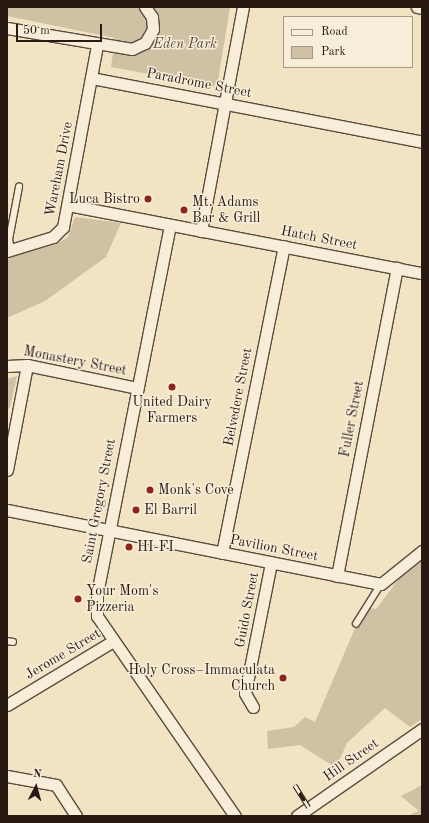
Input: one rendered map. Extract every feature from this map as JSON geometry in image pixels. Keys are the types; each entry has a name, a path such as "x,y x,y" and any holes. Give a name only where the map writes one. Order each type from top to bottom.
{"street":[{"path":"7,28 96,45 132,49 145,43 153,25 145,7"},
{"path":"201,231 244,7"},
{"path":"417,7 422,8"},
{"path":"91,78 96,45"},
{"name":"Paradrome Street","path":"91,78 422,142"},
{"name":"Wareham Drive","path":"9,251 58,234 68,205 91,78"},
{"name":"Hatch Street","path":"68,205 422,273"},
{"name":"Saint Gregory Street","path":"170,225 109,531 96,609 99,621 234,816"},
{"name":"Belvedere Street","path":"222,553 284,246"},
{"name":"Fuller Street","path":"337,576 397,268"},
{"path":"7,470 10,436 27,365"},
{"name":"Monastery Street","path":"7,366 27,365 137,388"},
{"name":"Pavilion Street","path":"7,510 381,584"},
{"path":"381,584 422,551"},
{"name":"Guido Street","path":"253,707 245,693 271,562"},
{"name":"Jerome Street","path":"7,705 113,641"},
{"name":"Hill Street","path":"297,816 422,729"},
{"path":"7,776 56,785 76,816"}],"lane":[{"path":"9,251 9,240 19,186"},
{"path":"356,624 381,584"}],"green space":[{"name":"Eden Park","path":"7,7 230,7 217,87 111,67 115,38 7,16"},
{"path":"75,217 121,223 106,257 45,301 7,318 7,257 54,245 68,237"},
{"path":"17,376 10,408 7,409 7,379"},
{"path":"422,561 422,719 410,727 385,708 347,743 336,768 300,745 268,749 267,731 294,727 305,717 315,722 364,607 376,609 398,580"},
{"path":"422,785 422,816 406,816 419,811 401,796"}],"railway":[{"path":"295,785 309,807"}],"place":[{"name":"Luca Bistro","path":"148,199"},
{"name":"Mt. Adams Bar & Grill","path":"184,210"},
{"name":"United Dairy Farmers","path":"172,387"},
{"name":"Monk's Cove","path":"150,490"},
{"name":"El Barril","path":"136,510"},
{"name":"HI-FI","path":"129,547"},
{"name":"Your Mom's Pizzeria","path":"78,599"},
{"name":"Holy Cross–Immaculata Church","path":"283,678"}]}
